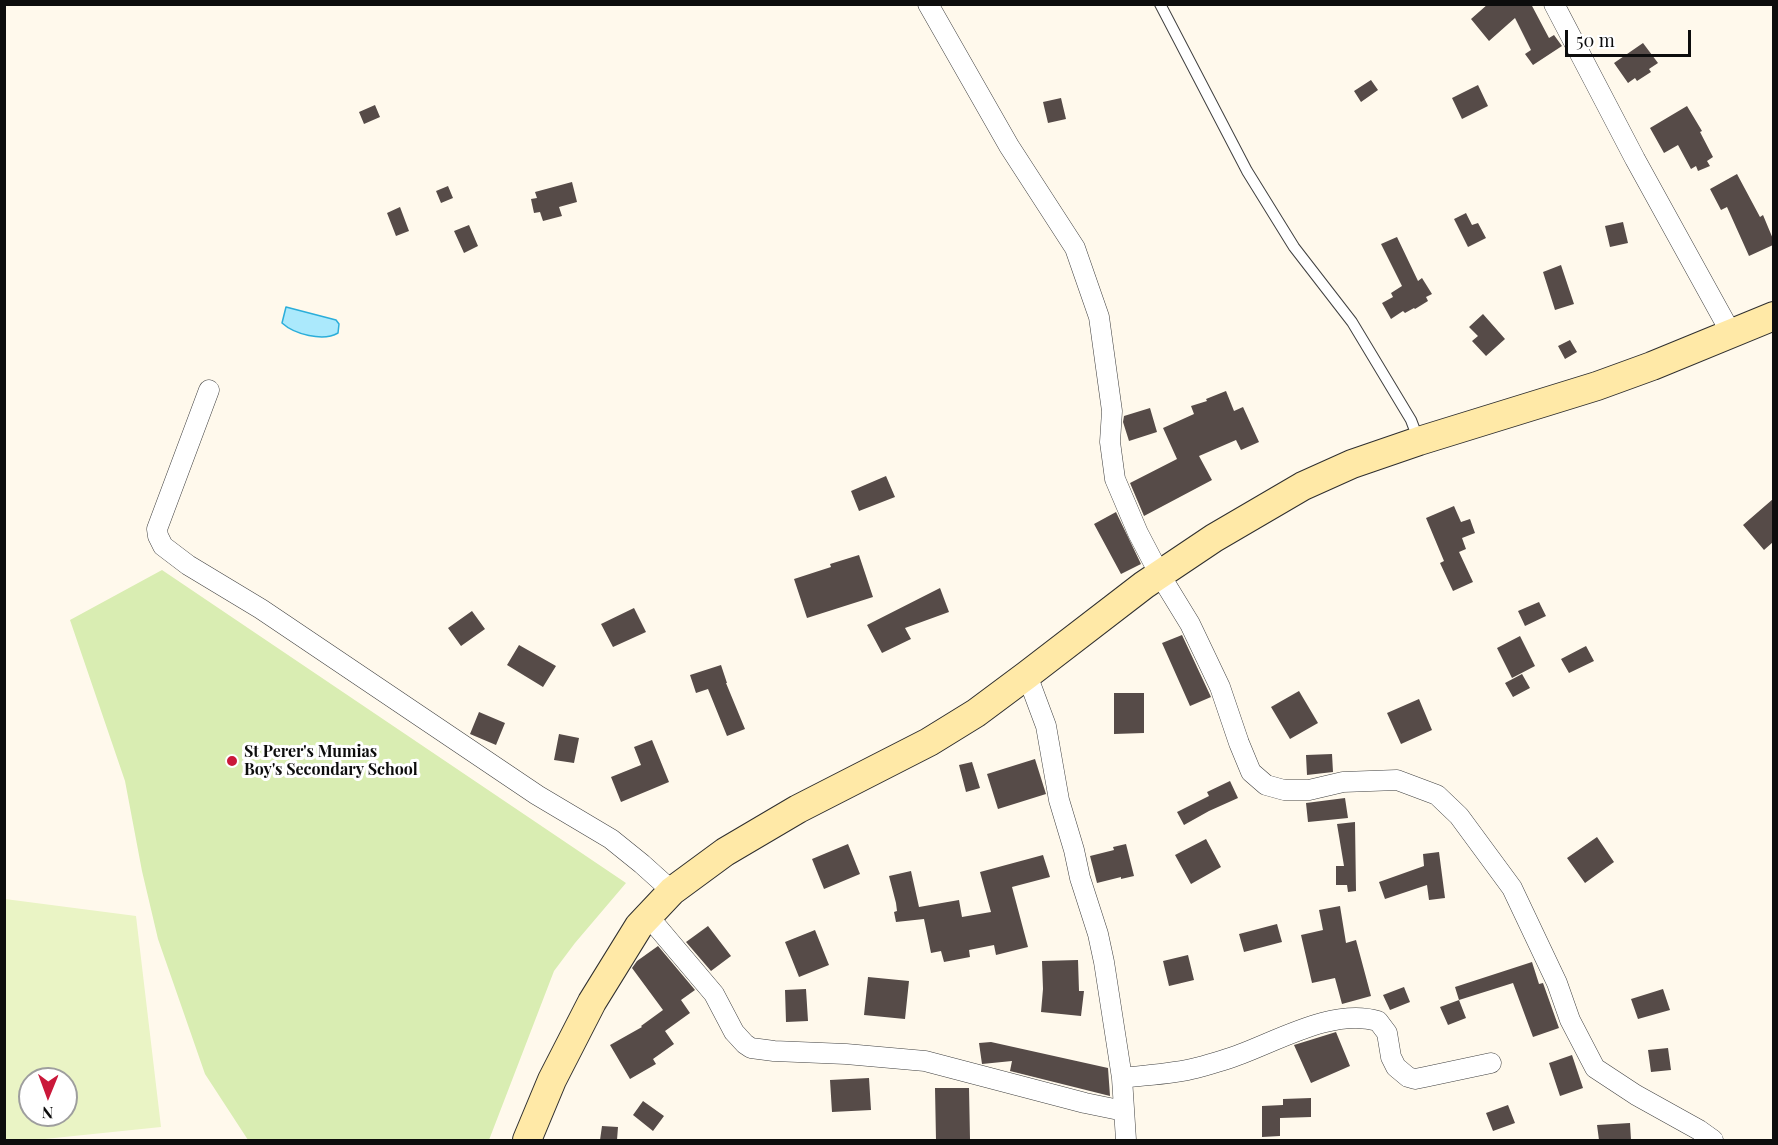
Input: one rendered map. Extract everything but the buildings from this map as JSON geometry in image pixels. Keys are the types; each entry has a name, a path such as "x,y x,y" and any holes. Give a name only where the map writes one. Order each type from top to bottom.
{"street":[{"path":"928,4 1009,146 1075,248 1099,317 1112,411 1110,442 1115,479 1138,533 1190,624 1220,687 1251,772 1266,785 1284,790 1309,790 1343,782 1397,780 1437,795 1459,816 1512,888 1557,983 1570,1020 1595,1068 1713,1140"},
{"path":"1554,4 1635,159 1731,333"},
{"path":"527,1140 552,1080 592,1002 639,926 672,891 725,852 798,809 929,742 1027,675 1144,585 1214,538 1303,486 1352,464 1419,441 1608,382 1663,362 1773,316"},
{"path":"209,390 158,529 158,536 163,546 188,565 261,609 537,795 611,839 672,891"},
{"path":"1027,675 1046,726 1059,800 1100,943 1117,1038 1126,1140"},
{"path":"648,916 714,994 734,1032 751,1048 767,1051 925,1060 1085,1103 1124,1111"},
{"path":"1122,1078 1193,1069 1237,1056 1324,1022 1347,1018 1378,1021 1387,1033 1391,1057 1396,1067 1410,1078 1491,1063"}],"lane":[{"path":"1160,4 1257,189 1294,247 1352,322 1411,420 1419,441"}],"green space":[{"name":"St Perer's Mumias Boy's Secondary School","path":"162,570 626,883 554,971 489,1140 248,1140 205,1074 158,939 125,781 70,620"},
{"path":"5,899 136,916 161,1127 35,1140 5,1140"}],"water":[{"path":"286,307 336,320 339,324 338,333 332,336 317,337 287,327 282,323"}],"place":[{"name":"St Perer's Mumias Boy's Secondary School","path":"232,761"}]}
